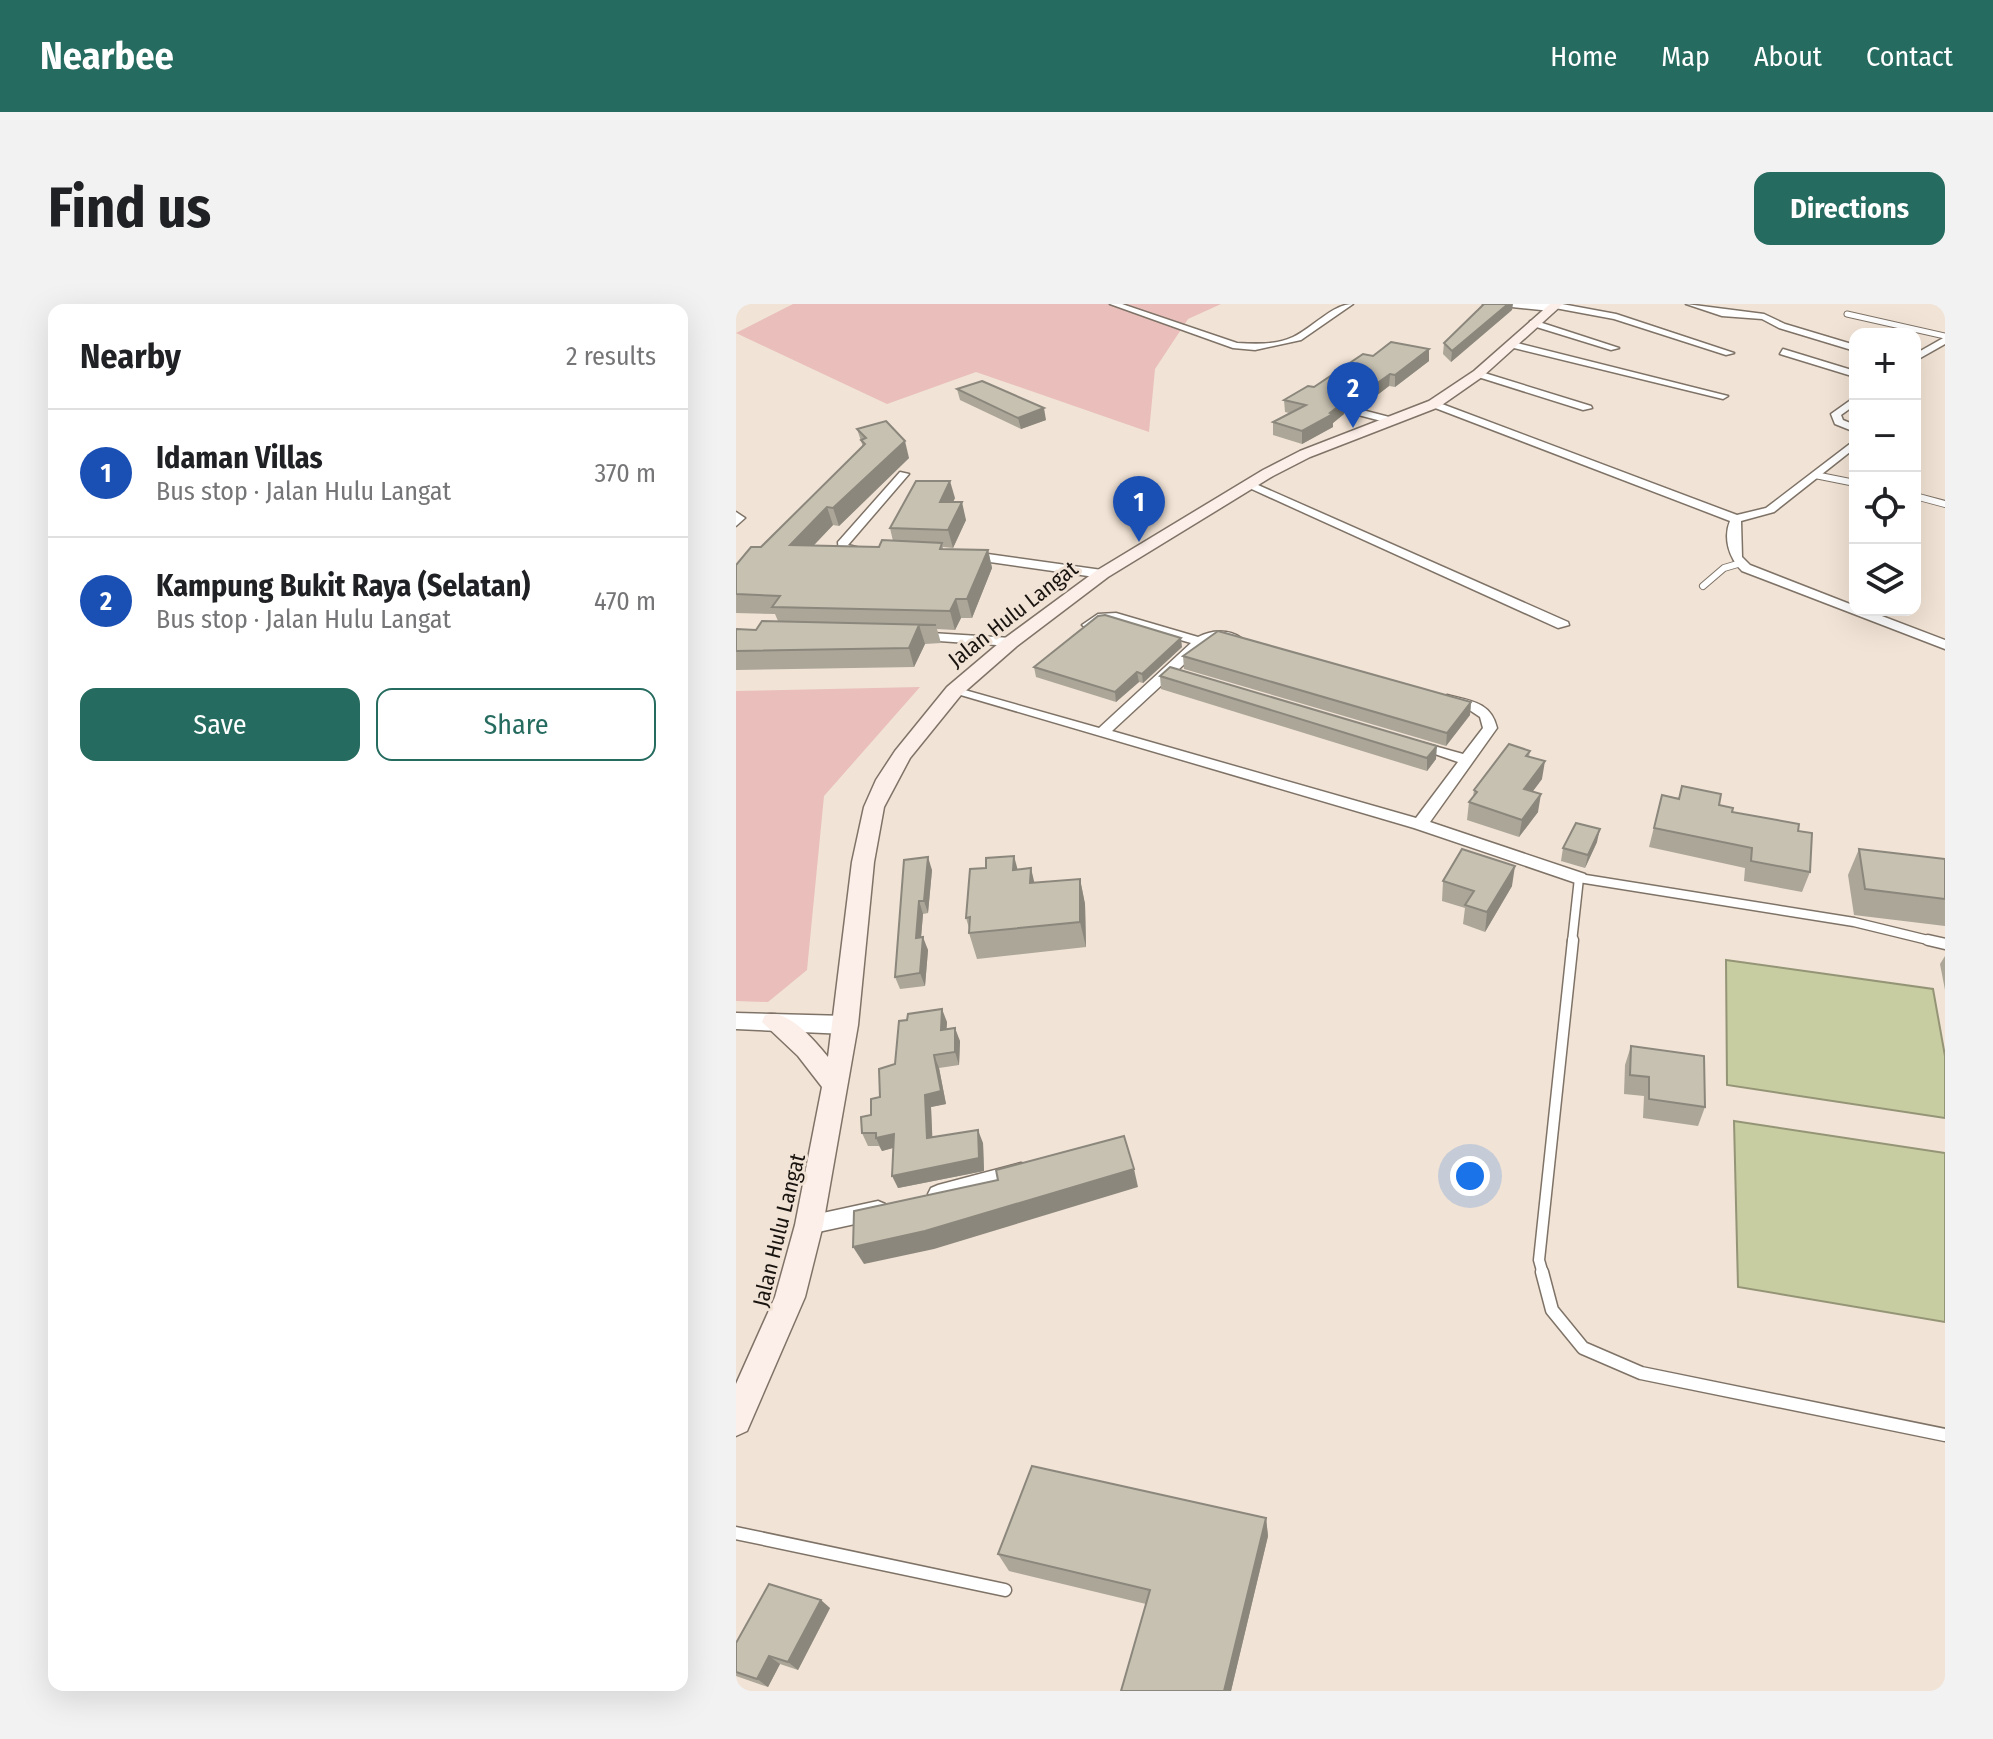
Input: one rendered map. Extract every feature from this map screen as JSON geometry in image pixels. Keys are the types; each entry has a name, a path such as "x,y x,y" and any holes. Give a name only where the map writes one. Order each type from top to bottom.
{"main road":[{"name":"Jalan Hulu Langat","path":"736,1420 790,1297 809,1225 846,1025 863,862 874,807 902,755 954,691 1011,642 1102,574 1249,484 1305,454 1434,404 1478,374 1554,306"},
{"path":"774,1022 807,1049 834,1084"}],"street":[{"path":"1114,304 1236,346 1253,347 1295,342 1349,304"},
{"path":"1487,304 1554,306 1616,317 1729,353"},
{"path":"1690,304 1777,321 1782,326 1849,346"},
{"path":"1533,323 1614,348"},
{"path":"1921,354 1945,338"},
{"path":"1509,344 1723,396"},
{"path":"1783,352 1849,372"},
{"path":"1478,374 1587,408"},
{"path":"1434,404 1736,519 1770,510 1849,448"},
{"path":"1849,404 1838,410 1836,418 1849,426"},
{"path":"1347,409 1389,420"},
{"path":"868,552 843,550 842,545 904,474"},
{"path":"1249,484 1563,625"},
{"path":"1736,519 1733,526 1736,558 1741,563 1765,577 1945,645"},
{"path":"957,555 986,556 1102,574"},
{"path":"1082,630 1103,617 1116,617 1200,642"},
{"path":"1103,732 1175,674 1200,642 1212,635 1255,643"},
{"path":"905,636 1011,642"},
{"path":"954,691 1420,824 1579,878"},
{"path":"1420,824 1490,728 1487,715 1473,706 1428,693"},
{"path":"1407,742 1467,760"},
{"path":"736,1021 846,1025"},
{"path":"809,1225 1037,1168"}],"lane":[{"path":"1847,314 1945,338"},
{"path":"1815,475 1849,482"},
{"path":"1921,498 1945,504"},
{"path":"1703,586 1724,568 1741,563"},
{"path":"1945,944 1854,922 1579,878 1539,1260 1552,1310 1583,1348 1641,1373 1945,1435"},
{"path":"736,1533 1005,1590"}],"shaded area":[{"path":"793,304 1221,304 1188,319 1155,369 1149,432 976,372 887,404 736,333"},
{"path":"920,687 824,796 807,970 768,1002 736,1001 736,691"},
{"path":"1726,960 1933,989 1945,1056 1945,1118 1727,1085"},
{"path":"1734,1121 1945,1153 1945,1322 1738,1287"}],"building":[{"path":"1484,304 1508,304 1452,351 1444,343"},
{"path":"1391,342 1429,349 1395,375 1390,374 1376,384 1370,382 1356,393 1348,391 1340,394 1339,398 1344,402 1330,413 1333,414 1302,431 1273,422 1306,405 1284,400 1308,386 1314,387 1363,354 1373,356"},
{"path":"982,381 1044,408 1018,418 957,389"},
{"path":"886,421 905,441 833,508 827,507 790,545 879,547 882,540 942,543 940,549 988,550 967,599 956,599 950,611 772,607 780,596 736,594 736,565 751,547 761,547 865,444 861,440 866,438 857,429"},
{"path":"916,481 950,481 940,502 962,502 948,530 890,528"},
{"path":"1105,615 1181,638 1142,674 1137,672 1115,692 1034,667 1098,616"},
{"path":"762,621 936,625 919,625 909,648 736,651 736,629 756,630"},
{"path":"1218,631 1471,702 1447,733 1183,656"},
{"path":"1170,667 1437,746 1427,758 1160,676"},
{"path":"1509,744 1530,751 1526,756 1545,761 1524,789 1541,794 1522,820 1469,802 1477,792 1474,790"},
{"path":"1682,786 1721,794 1719,805 1733,808 1732,812 1799,824 1798,831 1812,833 1810,872 1751,861 1752,848 1654,828 1662,795 1679,799"},
{"path":"1576,823 1600,829 1588,855 1563,848"},
{"path":"1462,849 1515,866 1487,912 1465,905 1474,891 1443,881"},
{"path":"1859,849 1945,859 1945,899 1865,889"},
{"path":"1014,856 1013,870 1031,868 1030,883 1080,879 1080,922 969,933 970,917 966,918 970,869 986,868 986,858"},
{"path":"928,857 924,901 919,901 916,938 923,937 920,973 895,977 904,860"},
{"path":"942,1009 941,1030 955,1028 955,1052 934,1055 941,1091 925,1095 927,1138 978,1130 979,1158 892,1176 894,1134 876,1138 876,1133 862,1133 861,1117 871,1115 871,1099 880,1097 879,1069 895,1064 899,1021 907,1020 908,1014"},
{"path":"1631,1046 1704,1056 1705,1107 1649,1099 1649,1077 1630,1075"},
{"path":"1124,1136 1134,1169 925,1231 853,1247 854,1211 998,1180 996,1170"},
{"path":"1032,1466 1266,1518 1224,1691 1121,1691 1150,1590 998,1554"},
{"path":"769,1584 821,1600 788,1662 769,1656 757,1679 736,1672 736,1643"}],"place":[{"name":"Kampung Bukit Raya (Selatan)","path":"1353,428"},
{"name":"Idaman Villas","path":"1139,542"}]}
